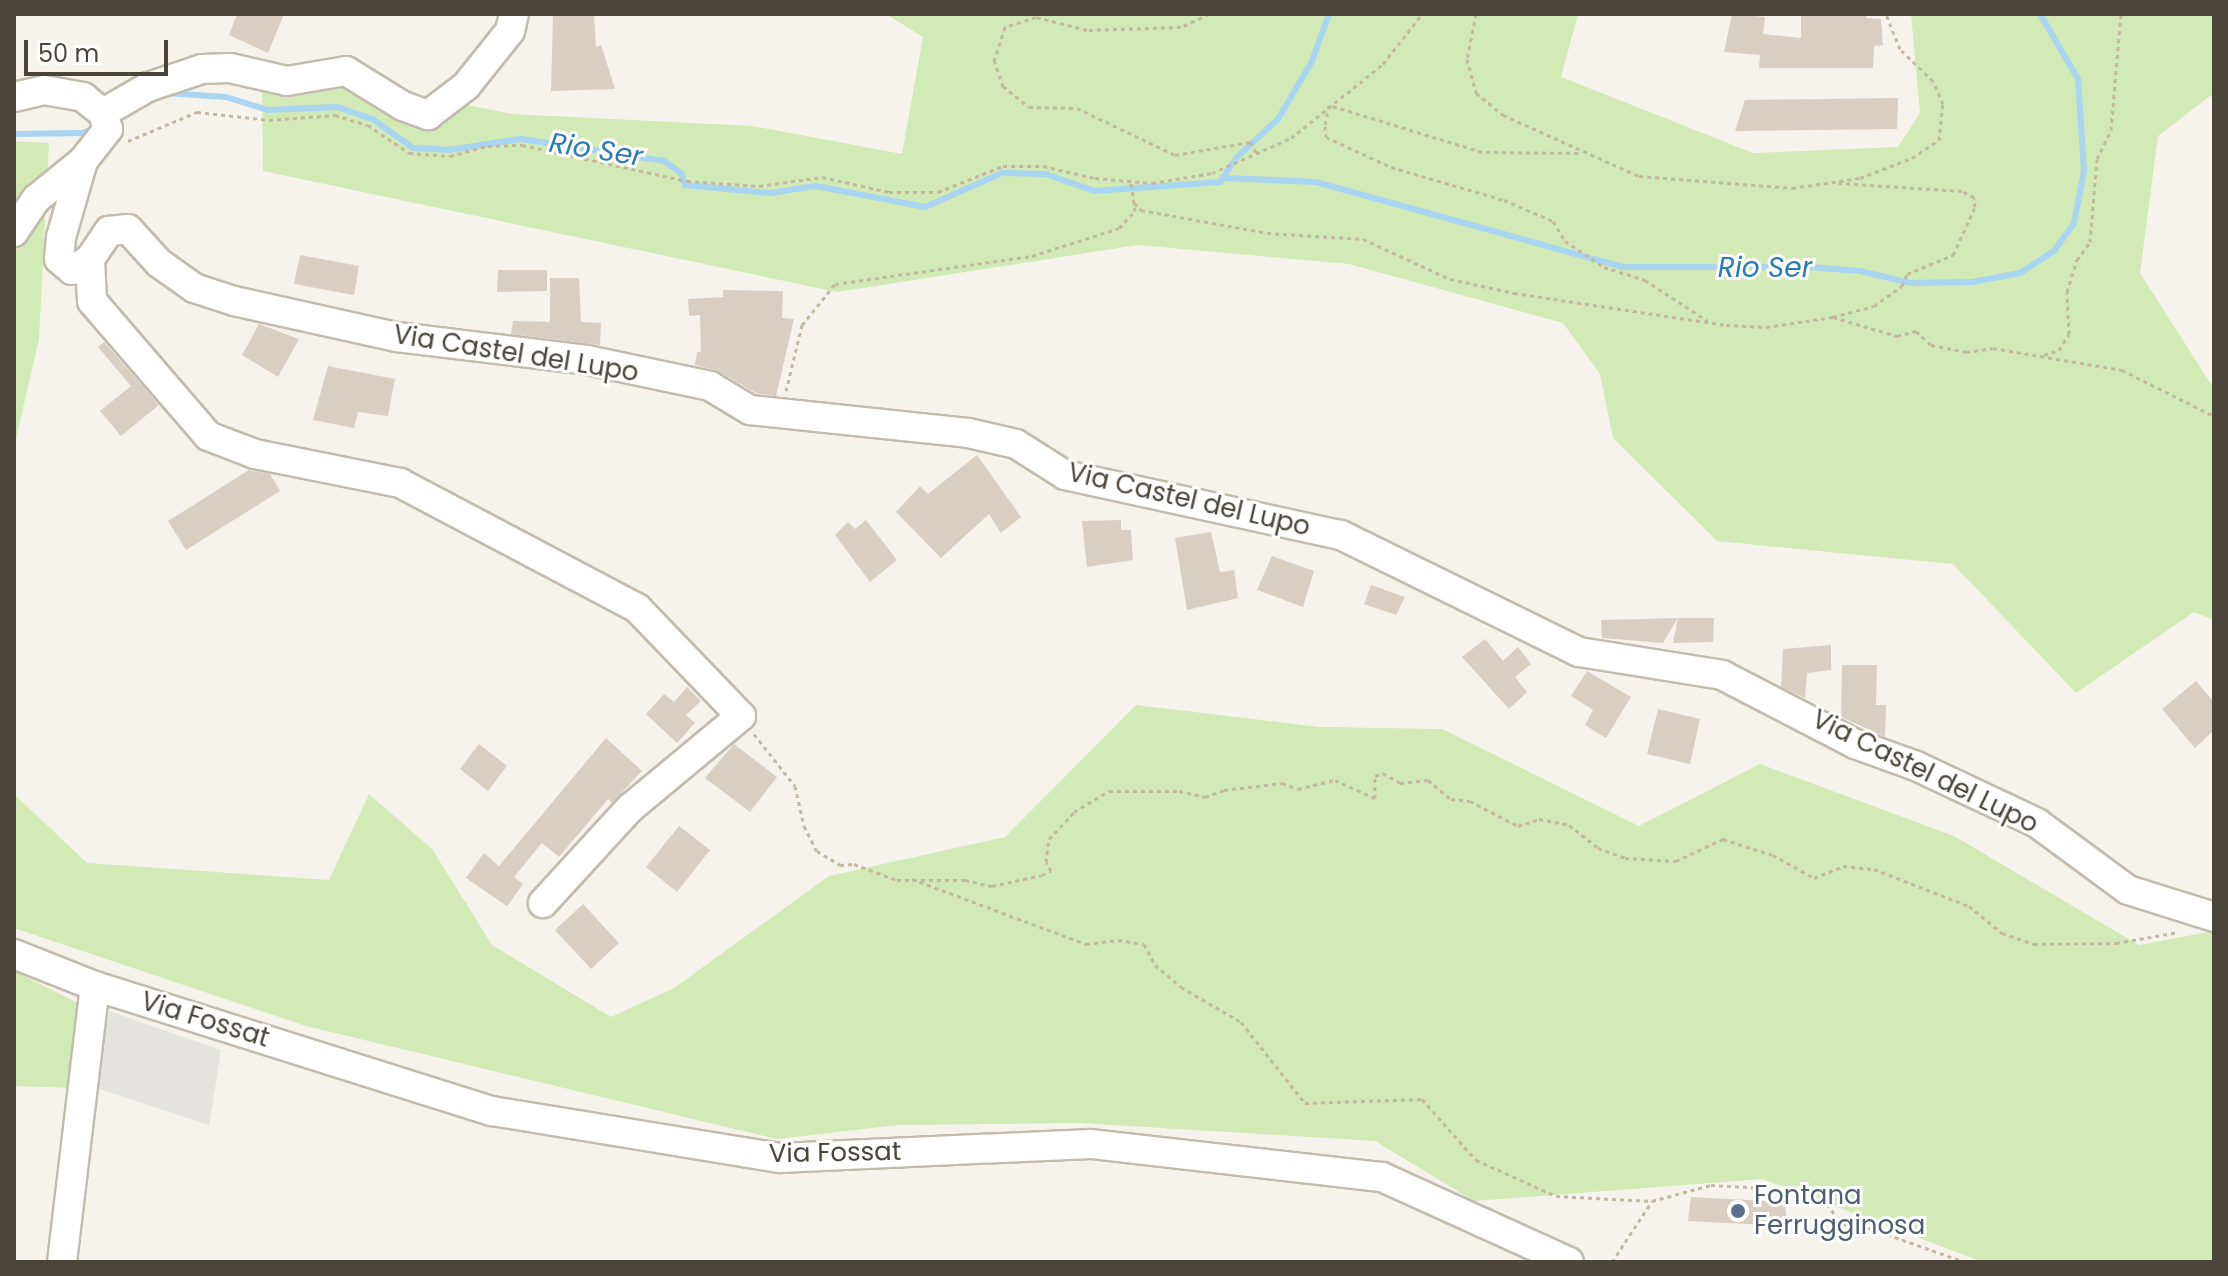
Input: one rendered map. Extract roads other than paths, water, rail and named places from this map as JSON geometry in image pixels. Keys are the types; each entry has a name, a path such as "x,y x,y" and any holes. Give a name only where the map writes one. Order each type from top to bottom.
{"street":[{"path":"14,232 36,199 83,161 109,126 148,87 202,69 230,68 287,81 346,71 403,106 428,115 466,86 510,31 514,14"},
{"path":"14,97 44,90 83,97 109,126"},
{"path":"83,161 59,259 72,270 90,259 92,301 208,436 255,454 414,490 637,608 741,716 630,808 543,903"},
{"name":"Via Castel del Lupo","path":"90,259 109,231 128,229 159,263 194,288 234,301 397,337 587,360 710,386 750,410 968,433 1016,444 1065,475 1341,535 1579,652 1722,675 1855,744 1916,766 2037,823 2128,890 2214,917"},
{"name":"Via Fossat","path":"14,954 95,986 492,1111 780,1158 1091,1144 1382,1177 1569,1262"},
{"path":"62,1262 95,986"}],"waterway":[{"name":"Rio Ser","path":"166,93 226,97 268,110 337,107 374,120 413,148 448,150 521,139 664,161 681,173 685,185 770,193 816,186 925,207 1002,173 1046,174 1094,191 1220,182 1236,158 1278,119 1312,61 1329,14"},
{"name":"Rio Ser","path":"1224,178 1316,182 1622,267 1809,267 1860,271 1910,283 1972,282 2020,273 2054,251 2074,223 2084,171 2078,79 2040,14"},
{"name":"Rio Ser","path":"14,134 82,133 95,128"}],"place":[{"name":"Fontana Ferrugginosa","path":"1738,1211"}]}
